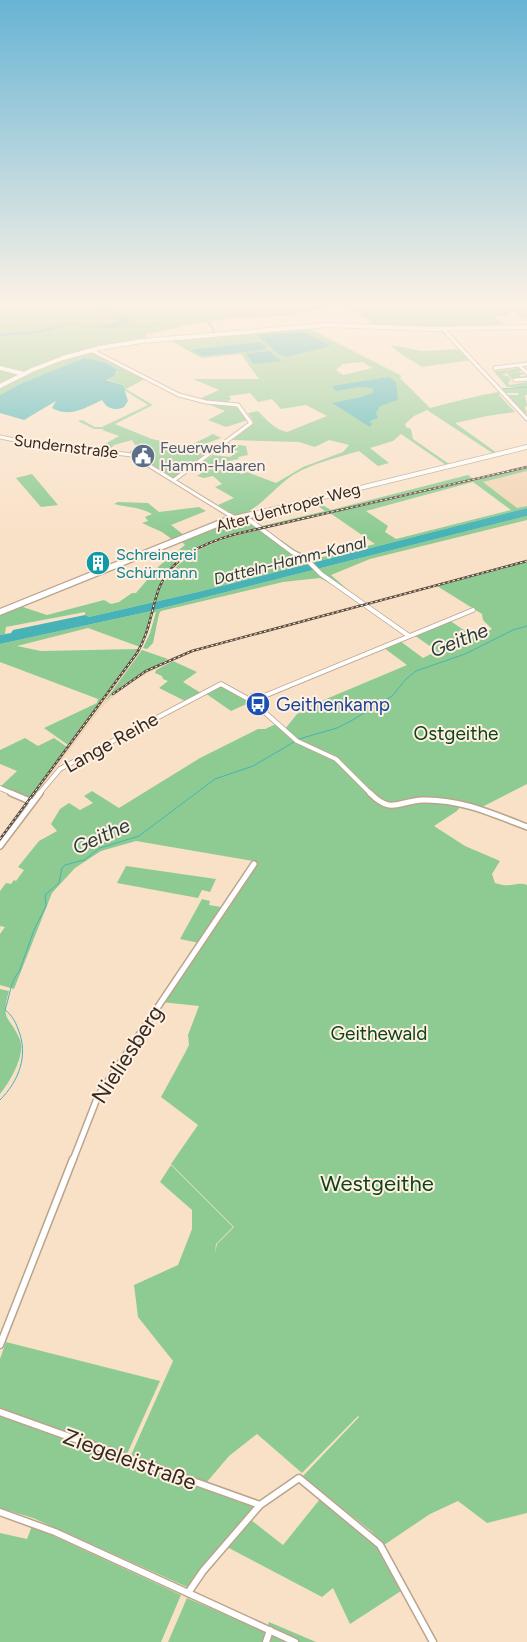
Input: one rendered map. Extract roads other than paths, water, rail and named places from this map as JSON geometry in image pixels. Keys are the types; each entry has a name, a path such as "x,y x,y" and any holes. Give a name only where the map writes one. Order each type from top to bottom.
{"main road":[{"name":"Alter Uentroper Weg","path":"0,612 235,518 527,447"}],"street":[{"path":"151,381 179,395 206,402 238,405 245,412 251,423 174,480"},
{"path":"492,381 526,417"},
{"name":"Sundernstraße","path":"0,437 25,442 129,454 235,518"},
{"path":"244,516 292,552 309,561 318,571 409,636"},
{"path":"473,610 252,701 297,741 336,759 380,803 390,806 421,800 443,801 479,808 527,826"},
{"name":"Lange Reihe","path":"0,846 32,802 60,769 221,684 252,701"},
{"path":"0,788 32,802"},
{"name":"Nieliesberg","path":"0,1345 98,1096 254,864"},
{"name":"Ziegeleistraße","path":"0,1412 260,1505"},
{"path":"188,1593 198,1578 260,1505 299,1478 380,1545 434,1642"},
{"path":"0,1512 55,1532 295,1642"},
{"path":"266,1642 270,1630"}],"water":[{"path":"28,381 108,381 123,385 128,401 124,407 116,409 110,408 102,400 77,411 65,412 52,408 56,401 24,420 0,413 0,395"},
{"path":"366,381 394,381 396,382 398,400 380,406 376,413 378,418 369,421 372,424 370,427 332,403 362,397 374,392 372,388 359,387 336,391 332,386"},
{"path":"527,508 527,516 147,612 0,644 0,635 11,633 13,630 85,615 89,617 202,591"}],"waterway":[{"path":"501,389 527,387"},
{"name":"Geithe","path":"299,739 337,728 351,721 392,696 406,679 416,671 465,654 513,630 527,626"},
{"name":"Geithe","path":"0,1100 7,1093 17,1076 22,1058 21,1039 18,1029 13,1018 5,1010 10,990 19,972 34,930 46,906 45,895 59,883 62,868 65,865 84,860 100,848 139,836 215,779 253,766 294,742"}],"railway":[{"path":"0,839 137,653 144,638 163,579 180,560 200,547 236,534 527,467"},
{"path":"113,694 146,671 192,651 527,561"}],"place":[{"name":"Feuerwehr Hamm-Haaren","path":"143,456"},
{"name":"Schreinerei Schürmann","path":"98,563"},
{"name":"Geithenkamp","path":"258,704"}],"water label":[{"name":"Datteln-Hamm-Kanal","path":"290,560"}],"park label":[{"name":"Ostgeithe","path":"456,733"},
{"name":"Geithewald","path":"379,1033"},
{"name":"Westgeithe","path":"377,1183"}]}
